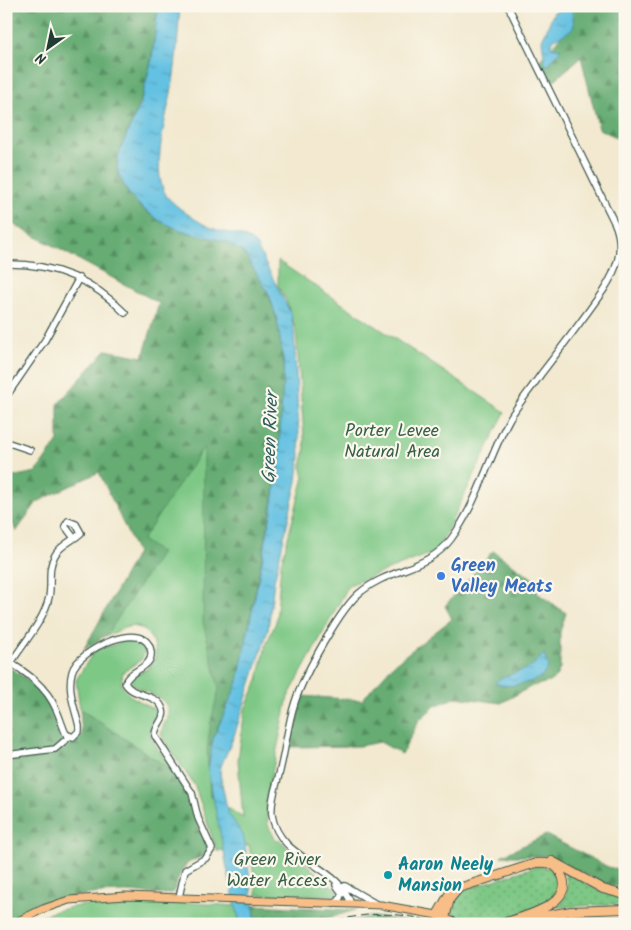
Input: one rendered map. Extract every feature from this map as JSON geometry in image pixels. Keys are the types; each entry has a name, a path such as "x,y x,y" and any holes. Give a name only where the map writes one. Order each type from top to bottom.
{"highway":[{"path":"441,916 448,894 457,884 536,860 554,862 599,886 625,895"},
{"path":"441,916 453,894 463,886 536,863 548,862 556,867 564,884 560,898 548,906 500,924"},
{"path":"508,924 571,910 625,909"},
{"path":"561,924 583,921 625,921"}],"main road":[{"path":"12,924 43,909 69,900 101,896 179,897 381,906 441,916 459,924"}],"street":[{"path":"381,906 341,884 300,857 282,839 275,826 272,813 292,713 302,686 340,616 354,598 377,581 428,560 441,550 451,538 474,498 511,417 603,291 612,277 619,257 619,241 615,224 508,6"},
{"path":"6,264 47,268 79,278 100,291 125,313"},
{"path":"6,397 45,340 79,278"},
{"path":"6,442 30,450"},
{"path":"69,737 64,731 57,710 47,692 33,678 8,661 40,620 46,607 52,561 62,547 74,538"},
{"path":"6,755 54,749 69,737 73,738 78,731 71,691 71,678 79,659 90,651 119,639 134,636 143,639 150,648 150,658 145,666 128,677 125,683 132,690 156,700 163,708 163,718 156,728 155,736 192,793 198,818 212,849 206,858 185,870 179,897"},
{"path":"324,873 342,893 339,900 334,904"},
{"path":"341,884 347,892 351,904"}],"green space":[{"path":"6,6 158,6 155,39 148,71 139,102 119,153 118,174 131,197 150,215 173,227 224,241 242,251 259,275 274,311 282,347 284,384 283,422 273,498 238,682 230,704 217,728 211,790 224,850 217,851 195,786 162,737 161,733 168,715 166,705 158,697 140,689 131,681 154,661 155,650 151,638 144,630 128,627 109,634 84,649 137,553 99,472 37,502 16,532 6,504 6,478 36,472 58,441 58,404 106,350 143,357 159,303 11,223 6,223"},
{"path":"569,6 625,6 625,141 599,129 581,57 549,85 538,62 564,31 567,24"},
{"name":"Porter Levee Natural Area","path":"278,261 505,412 437,551 349,585 288,697 266,802 268,825 276,841 280,840 338,891 337,895 257,895 249,845 217,851 195,786 162,737 161,733 168,715 166,705 158,697 140,689 131,681 154,662 156,650 152,639 139,626 129,626 106,636 161,553 142,540 204,447 203,622 219,689 211,721 207,750 210,796 243,818 238,760 245,709 258,680 266,645 276,622 281,564 304,477 301,466 305,450 296,330 286,300 278,286"},
{"path":"493,551 538,582 537,593 566,613 560,632 560,668 556,677 549,682 532,686 501,703 456,697 435,706 419,720 402,754 380,742 359,746 288,747 301,696 362,700 394,664 452,619 445,606"},
{"path":"125,639 139,640 145,652 141,660 123,672 121,684 129,695 157,711 150,729 151,738 173,771 80,709 76,680 91,656 98,649 117,644"},
{"path":"6,665 42,692 50,704 60,736 66,744 73,745 82,735 80,709 173,771 178,777 188,796 208,850 205,856 186,865 180,873 173,892 157,894 111,892 80,896 34,908 6,923"},
{"path":"546,835 608,867 625,871 625,888 605,884 548,856 501,856"},
{"path":"537,866 550,868 560,881 559,893 548,903 492,924 468,924 453,914 452,905 464,890"},
{"path":"563,871 601,892 625,899 625,904 557,907 564,899 567,890 567,881"},
{"path":"164,901 237,906 240,924 22,924 39,916 91,904"},
{"path":"254,905 356,910 307,924 256,924"},
{"path":"372,916 423,924 339,924"}],"water":[{"path":"158,6 180,6 174,73 159,160 163,189 170,200 197,220 214,229 246,238 256,245 291,314 294,331 300,457 297,481 274,581 268,630 234,736 221,766 220,774 228,813 243,835 256,924 240,924 208,771 213,739 238,682 272,510 278,469 284,365 277,319 269,294 244,253 227,242 180,230 160,221 142,208 129,194 119,175 117,168 120,150 140,105 152,59"},
{"path":"568,6 572,9 574,26 552,41 551,47 561,49 548,65 545,64 542,40 554,12"},
{"path":"544,654 548,667 542,677 512,685 495,683 499,679 531,667"}],"railway":[{"path":"325,924 353,917 382,914 410,916 438,924"}],"place":[{"name":"Green Valley Meats","path":"441,576"},
{"name":"Aaron Neely Mansion","path":"388,875"}],"water label":[{"name":"Green River","path":"271,438"}],"park label":[{"name":"Green River Water Access","path":"277,870"}]}
